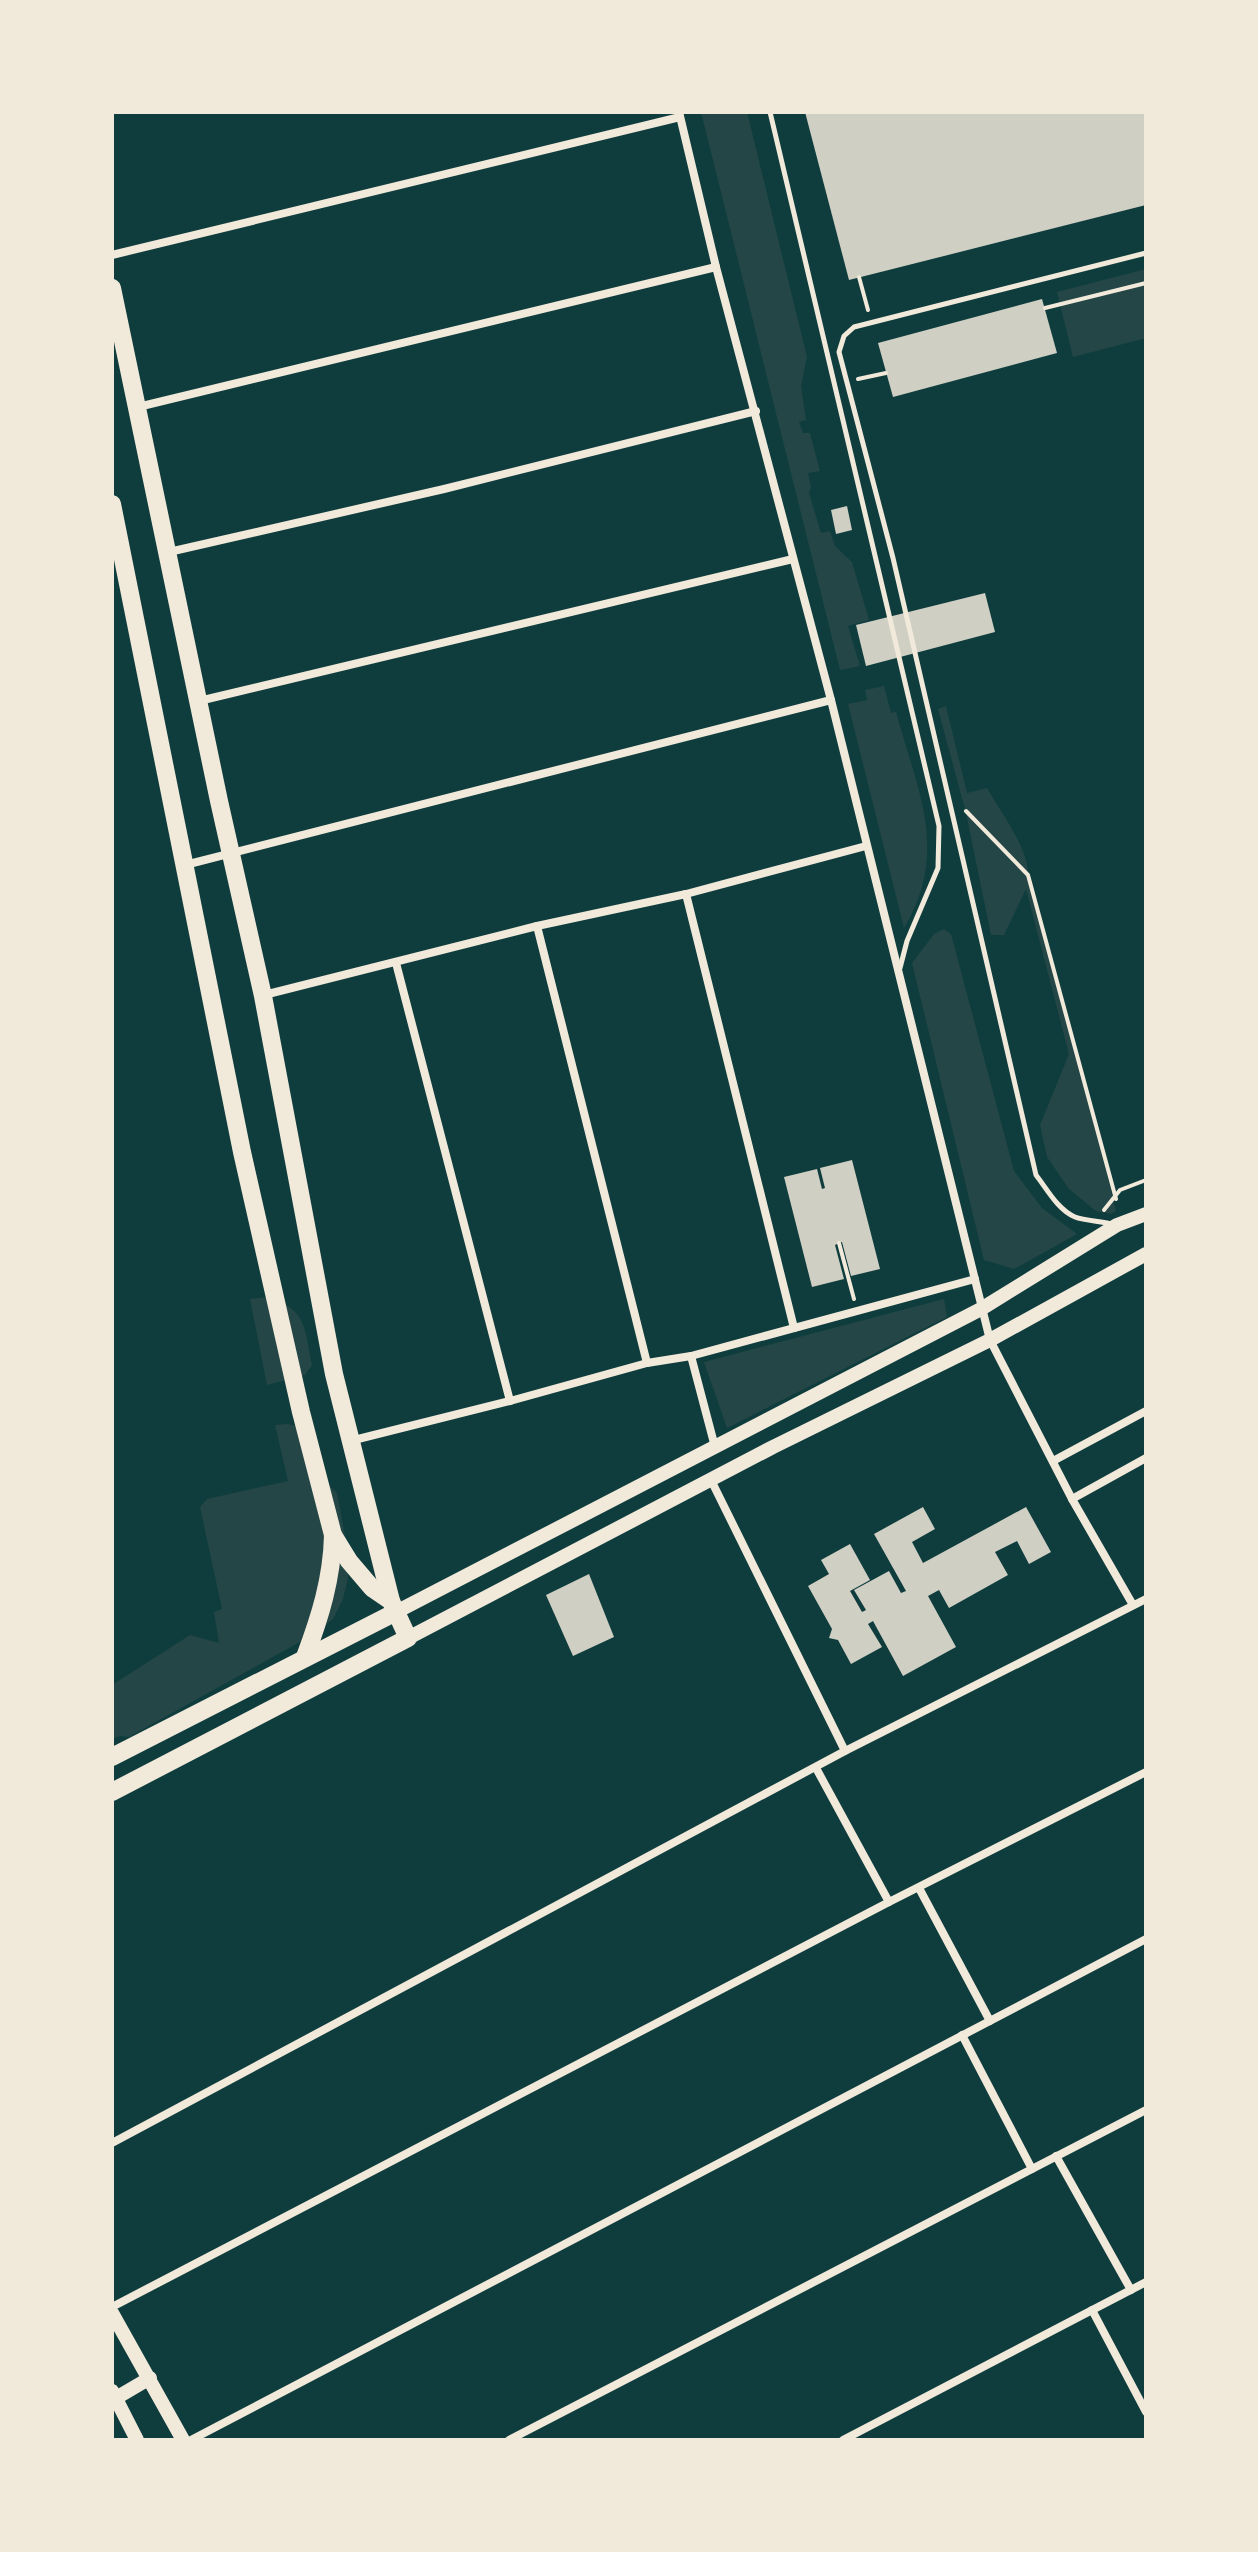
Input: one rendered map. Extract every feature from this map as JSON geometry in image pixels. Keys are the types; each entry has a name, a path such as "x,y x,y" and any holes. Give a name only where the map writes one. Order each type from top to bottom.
{"main road":[{"path":"112,288 263,996 323,1321 375,1538 394,1606 408,1638 112,1792"},
{"path":"112,504 242,1152 301,1412 336,1540 372,1588 394,1606"},
{"path":"336,1540 344,1548 363,1552 375,1538"},
{"path":"305,1657 323,1609 336,1540"},
{"path":"112,1757 305,1657 394,1606"}],"street":[{"path":"112,255 679,115 716,267 831,700 990,1340 1072,1499 1133,1605"},
{"path":"138,407 716,267"},
{"path":"169,552 444,489 756,411"},
{"path":"199,701 793,559"},
{"path":"184,866 831,700"},
{"path":"263,996 537,926 686,894 866,846"},
{"path":"686,894 794,1328"},
{"path":"537,926 647,1363"},
{"path":"396,963 510,1401"},
{"path":"394,1606 715,1447 981,1309 1117,1225 1146,1214"},
{"path":"408,1638 711,1480 990,1340 1146,1254"},
{"path":"350,1441 647,1363 691,1356 975,1279"},
{"path":"691,1356 715,1447"},
{"path":"1053,1461 1146,1411"},
{"path":"1072,1499 1146,1458"},
{"path":"711,1480 845,1751"},
{"path":"112,2143 845,1751 1146,1599"},
{"path":"816,1768 889,1902"},
{"path":"183,2440 112,2310 889,1902 1146,1772"},
{"path":"919,1888 990,2021"},
{"path":"191,2440 1146,1939"},
{"path":"962,2035 1032,2169"},
{"path":"509,2440 1146,2110"},
{"path":"1056,2156 1131,2290"},
{"path":"843,2440 1146,2282"},
{"path":"1092,2310 1146,2412"},
{"path":"137,2440 114,2394 150,2378"}],"lane":[{"path":"770,112 939,826 938,868 907,941 898,973"},
{"path":"1117,1225 1096,1219 1077,1219 1065,1211 1036,1175 893,558 839,352 844,336 854,327 1146,253"}],"path":[{"path":"1045,308 1146,283"},
{"path":"963,798 966,813 1028,875 1116,1199"},
{"path":"839,1243 857,1312"}],"shaded area":[{"path":"701,112 747,112 807,357 801,386 806,420 799,422 803,433 810,433 820,471 808,473 809,493 821,533 830,531 835,546 852,562 869,620 848,626 860,666 840,670"},
{"path":"1146,269 1146,338 1073,357 1057,292"},
{"path":"884,686 891,713 896,712 925,820 925,873 918,900 904,928 848,704 867,700 865,690"},
{"path":"946,706 967,793 987,788 1024,854 1116,1211 1111,1214 1096,1211 1069,1189 1047,1157 1040,1125 1069,1054 1026,889 1004,935 991,935 966,813 938,709"},
{"path":"944,929 951,934 1014,1171 1042,1208 1077,1234 1014,1269 984,1260 912,963 934,934"},
{"path":"269,1297 282,1302 298,1315 305,1331 312,1365 305,1375 267,1385 250,1299"},
{"path":"944,1299 947,1317 727,1428 704,1362"},
{"path":"275,1425 302,1427 326,1482 337,1493 348,1552 348,1578 343,1599 333,1619 314,1634 129,1737 112,1739 112,1685 190,1635 219,1643 214,1612 222,1609 200,1507 207,1499 288,1481"}],"building":[{"path":"805,112 1146,112 1146,205 849,280"},
{"path":"1042,299 1057,353 893,397 878,343"},
{"path":"847,506 852,530 836,534 831,510"},
{"path":"985,593 995,632 866,666 856,625"},
{"path":"852,1160 880,1269 851,1276 842,1242 835,1245 844,1279 812,1287 784,1177 817,1169 822,1189 825,1188 820,1168"},
{"path":"923,1507 935,1529 912,1542 923,1563 1026,1507 1051,1552 1029,1564 1017,1541 995,1552 1008,1575 949,1608 939,1590 928,1596 956,1647 903,1676 873,1621 868,1624 882,1647 851,1664 838,1640 829,1638 832,1629 808,1586 829,1574 821,1560 850,1544 870,1580 850,1591 862,1612 866,1610 854,1590 889,1571 901,1593 906,1591 874,1534"},
{"path":"589,1574 614,1637 573,1656 546,1595"}]}
